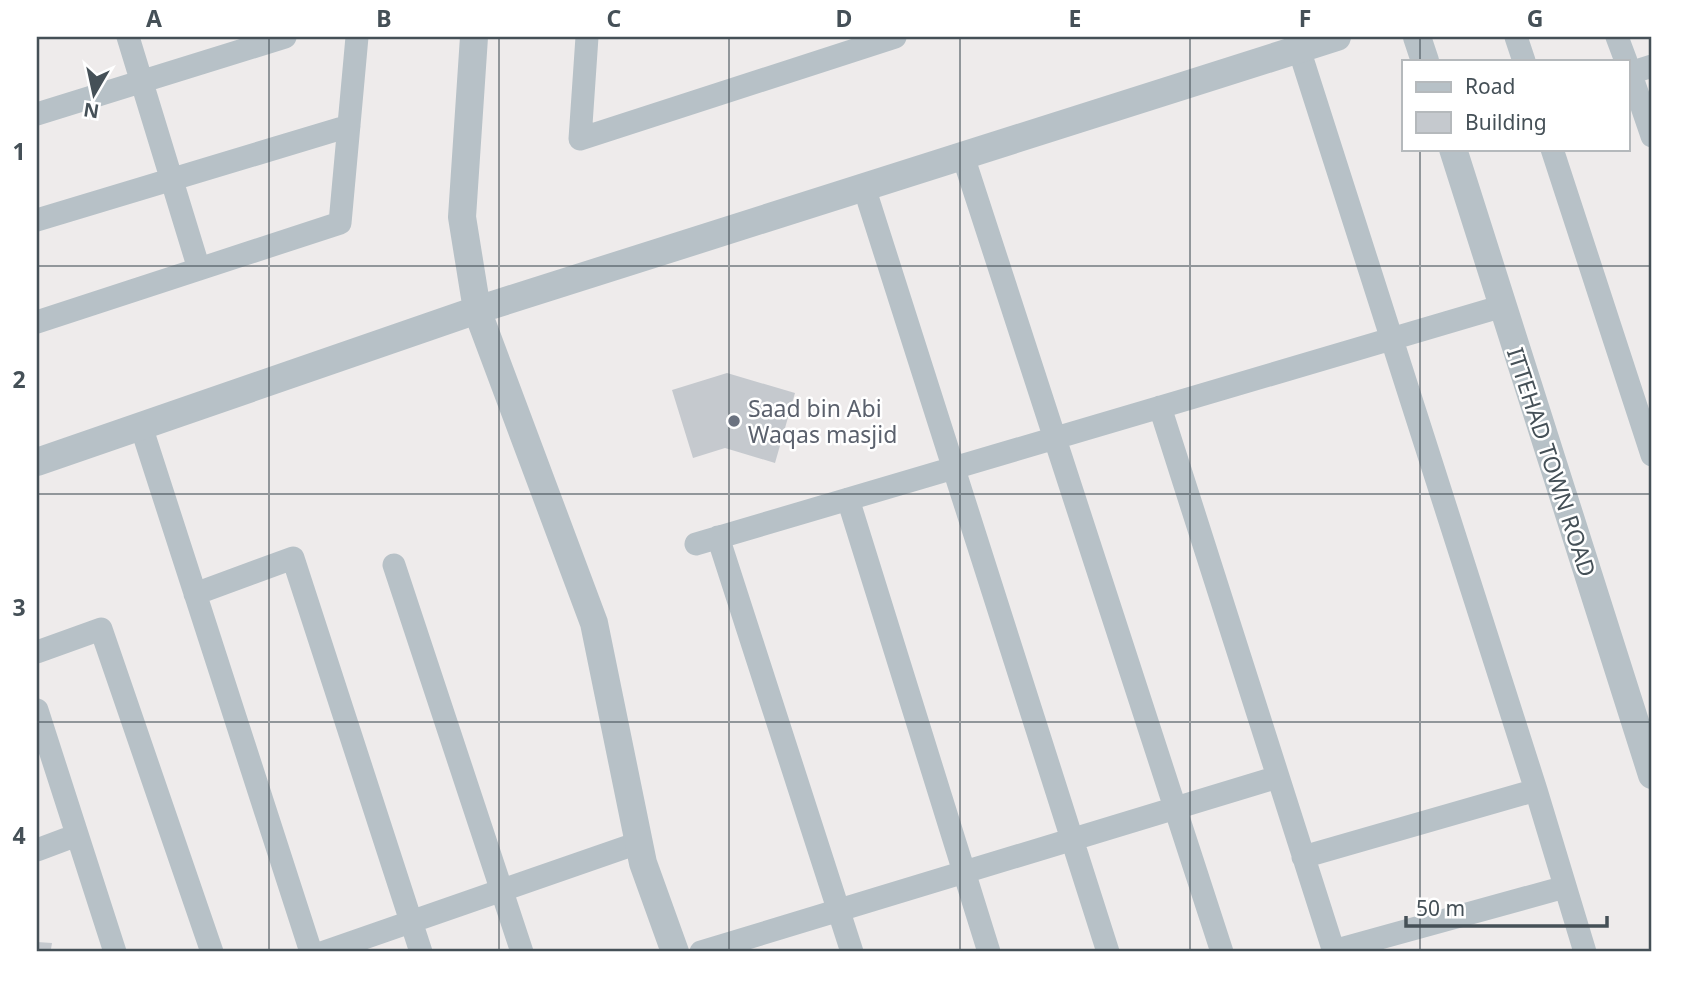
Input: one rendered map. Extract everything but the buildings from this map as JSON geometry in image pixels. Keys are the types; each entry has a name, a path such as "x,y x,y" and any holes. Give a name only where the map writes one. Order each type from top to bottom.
{"street":[{"path":"128,37 199,269"},
{"path":"37,114 285,37"},
{"path":"37,322 340,223 357,37"},
{"path":"474,37 462,217 477,310 594,623 638,843 675,952"},
{"path":"587,37 580,139 852,43 895,37"},
{"path":"37,462 477,310 1337,37"},
{"path":"1417,37 1425,60"},
{"path":"1516,37 1524,60"},
{"path":"1617,37 1634,67 1652,136"},
{"path":"1299,49 1536,790 1585,952"},
{"path":"37,220 349,126"},
{"name":"ITTEHAD TOWN ROAD","path":"1452,150 1652,775"},
{"path":"1552,150 1652,455"},
{"path":"963,156 1222,952"},
{"path":"864,187 1108,952"},
{"path":"696,544 1503,306"},
{"path":"1160,407 1334,952 1565,887"},
{"path":"141,426 311,952"},
{"path":"848,499 989,952"},
{"path":"718,537 852,952"},
{"path":"195,594 293,558 421,952"},
{"path":"394,565 522,952"},
{"path":"37,652 101,629 212,952"},
{"path":"37,710 42,747 77,835 115,952"},
{"path":"701,952 1278,777"},
{"path":"1303,857 1536,790"},
{"path":"37,850 77,835"},
{"path":"324,952 638,843"}],"place":[{"name":"Saad bin Abi Waqas masjid","path":"734,421"}]}
